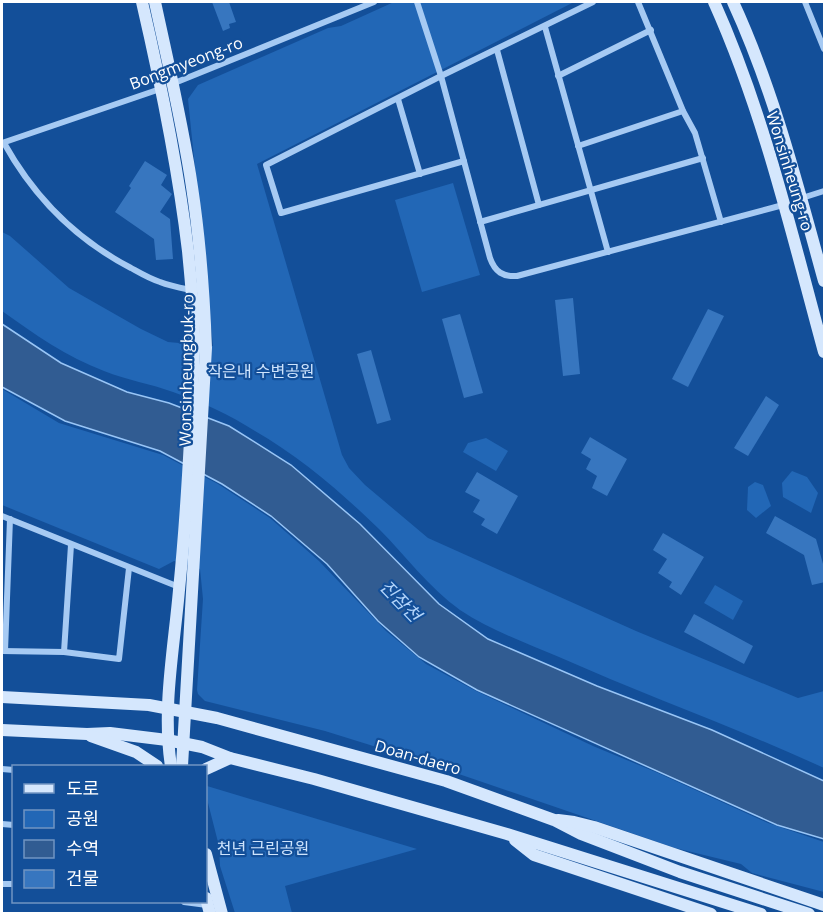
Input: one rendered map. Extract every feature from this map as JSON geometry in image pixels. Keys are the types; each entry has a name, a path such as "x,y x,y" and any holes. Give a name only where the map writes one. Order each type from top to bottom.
{"street":[{"name":"Wonsinheungbuk-ro","path":"142,2 167,86 192,186 204,289 205,384 180,588 169,708 167,740 171,765"},
{"name":"Wonsinheungbuk-ro","path":"155,2 192,290 194,347 192,500 182,765"},
{"name":"Bongmyeong-ro","path":"192,290 158,282 113,259 81,237 48,206 21,172 3,143 167,86 374,2"},
{"path":"417,2 441,76 494,268 509,277 783,205"},
{"path":"464,161 281,213 266,165 593,2"},
{"path":"638,2 694,133 721,222"},
{"name":"Wonsinheung-ro","path":"714,2 751,100 825,352"},
{"name":"Wonsinheung-ro","path":"733,2 767,86 825,281"},
{"path":"805,2 825,50"},
{"path":"545,27 608,252"},
{"path":"558,76 651,30"},
{"path":"496,50 539,205"},
{"path":"398,99 420,174"},
{"path":"578,146 683,111"},
{"path":"480,222 703,158"},
{"path":"802,198 825,192"},
{"path":"2,516 180,588"},
{"path":"10,519 3,651 64,652 119,659 129,568"},
{"path":"64,652 71,545"},
{"name":"Doan-daero","path":"2,697 116,702 184,710 446,780 554,820 581,834 680,872 809,914"},
{"path":"2,730 110,733 202,747 230,758 314,779 507,834 761,914"},
{"path":"87,734 136,752 156,765"},
{"path":"207,769 230,758"},
{"path":"554,820 594,827 825,905"},
{"path":"507,834 534,855 711,914"},
{"path":"207,858 222,914"},
{"path":"190,903 208,906"}],"green space":[{"name":"작은내 수변공원","path":"394,2 574,2 257,164 342,455 349,468 365,485 428,538 636,631 798,698 824,691 824,768 521,641 472,617 438,592 379,529 350,502 320,476 272,441 236,420 184,396 113,374 77,359 2,311 2,232 10,236 69,288 141,329 168,342 213,346 188,99 198,85"},
{"path":"453,183 480,275 422,292 395,200"},
{"path":"2,389 59,423 163,455 218,484 270,518 319,561 386,631 426,664 476,691 593,746 768,823 824,842 824,892 752,873 741,864 675,848 415,759 325,731 205,701 197,690 203,599 200,569 174,561 159,569 2,505"},
{"path":"486,438 508,451 496,471 463,452 468,443"},
{"path":"792,471 807,477 818,493 811,513 783,497 782,483"},
{"path":"755,482 763,485 771,506 756,518 747,510 748,487"},
{"path":"715,585 743,601 733,620 704,603"},
{"name":"천년 근린공원","path":"207,786 417,849 285,886 292,913 235,913 220,866 219,846 207,799"}],"water":[{"name":"진잠천","path":"2,324 61,363 127,392 169,403 229,426 291,465 360,524 439,604 488,639 597,686 712,730 824,781 824,839 777,825 477,690 419,657 378,621 327,564 271,516 222,484 160,451 65,421 2,387"}],"building":[{"path":"212,2 229,2 236,22 229,24 230,28 223,31"},
{"path":"145,161 167,175 161,185 172,194 160,212 170,219 173,259 156,260 154,239 115,212"},
{"path":"573,298 580,374 563,376 555,300"},
{"path":"708,309 724,316 688,387 672,379"},
{"path":"460,314 483,393 464,398 442,319"},
{"path":"371,350 391,420 377,424 357,354"},
{"path":"766,396 779,405 748,456 734,448"},
{"path":"590,437 627,459 607,496 592,488 597,476 586,469 591,459 581,453"},
{"path":"477,472 518,496 497,534 481,525 485,519 473,512 480,500 465,492"},
{"path":"775,516 816,539 825,571 825,582 812,585 804,555 766,533"},
{"path":"663,533 704,557 681,595 669,587 672,582 658,573 667,559 653,550"},
{"path":"694,614 753,646 744,664 684,632"}]}
